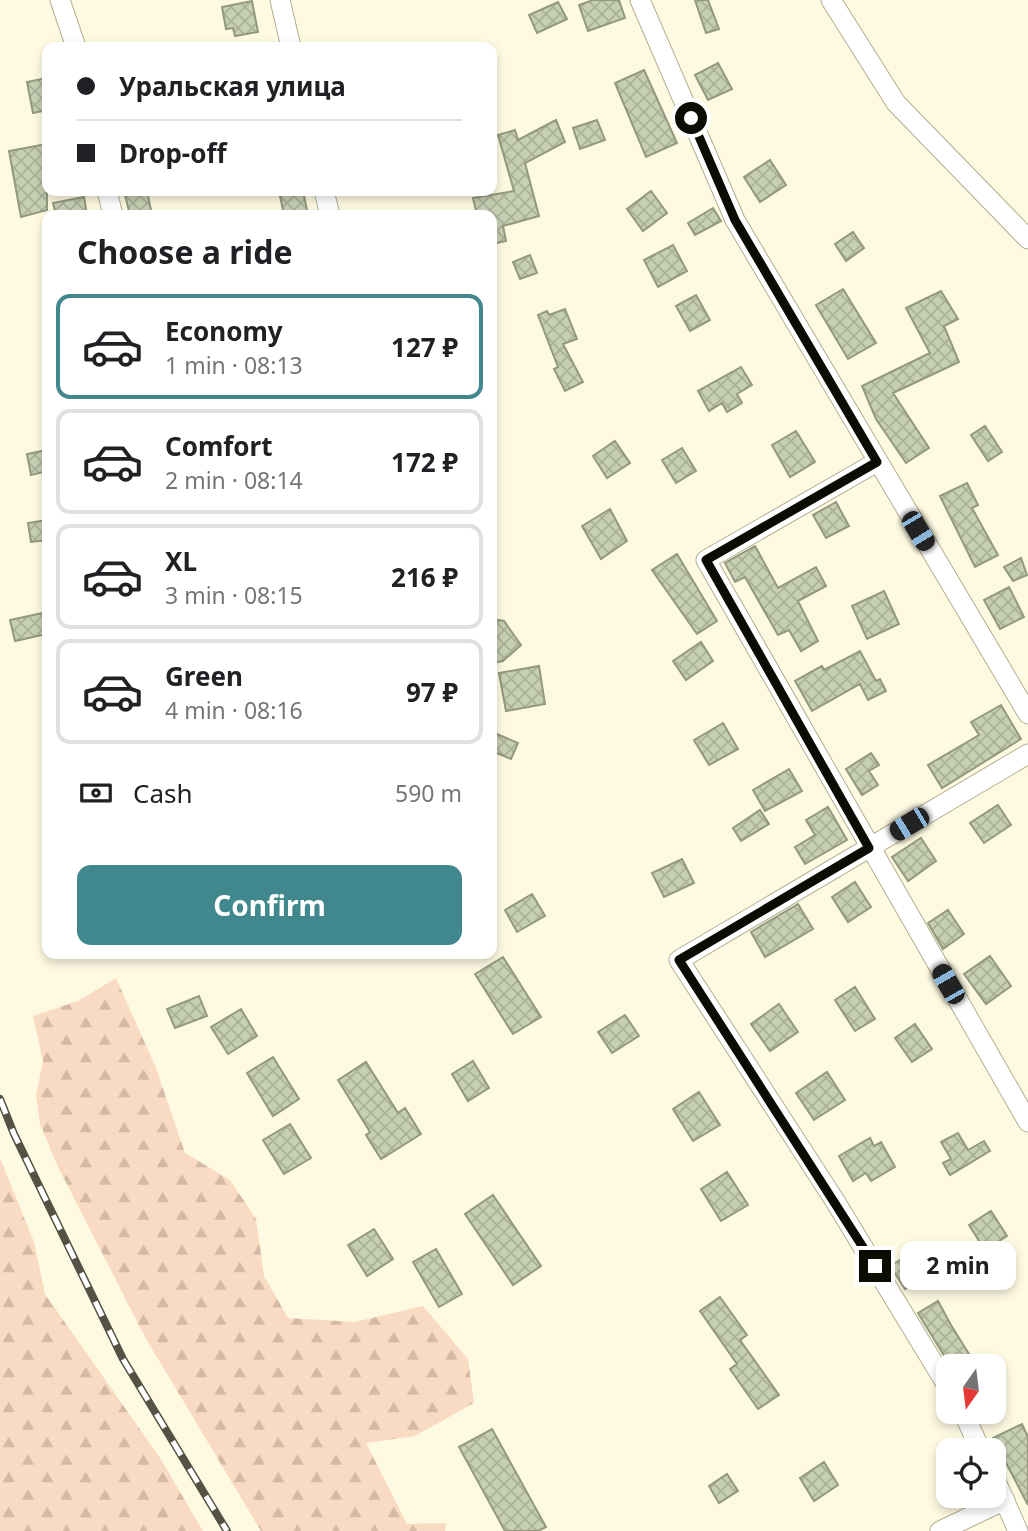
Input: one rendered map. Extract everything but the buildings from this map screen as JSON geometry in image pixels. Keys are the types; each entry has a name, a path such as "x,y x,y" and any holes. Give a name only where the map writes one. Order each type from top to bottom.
{"street":[{"path":"60,0 74,42"},
{"path":"280,0 290,42"},
{"path":"640,0 735,220 1028,714"},
{"path":"831,0 896,103 1028,239"},
{"path":"877,462 706,560 1028,1122"},
{"path":"936,1367 835,1201 679,960 1028,754"},
{"path":"1006,1502 1018,1531"},
{"path":"940,1531 988,1508"}],"green space":[{"path":"116,978 156,1068 185,1153 230,1180 256,1219 264,1276 288,1318 355,1322 423,1306 468,1359 474,1403 415,1436 366,1443 407,1524 446,1523 445,1531 261,1531 145,1337 57,1165 40,1124 36,1095 43,1061 33,1016 78,1001"},
{"path":"0,1158 34,1242 45,1294 160,1458 203,1531 0,1531"}],"railway":[{"path":"0,1099 14,1134 123,1359 227,1531"}],"route":[{"path":"691,118 735,220 877,462 706,560 869,848 679,960 875,1266"}]}
